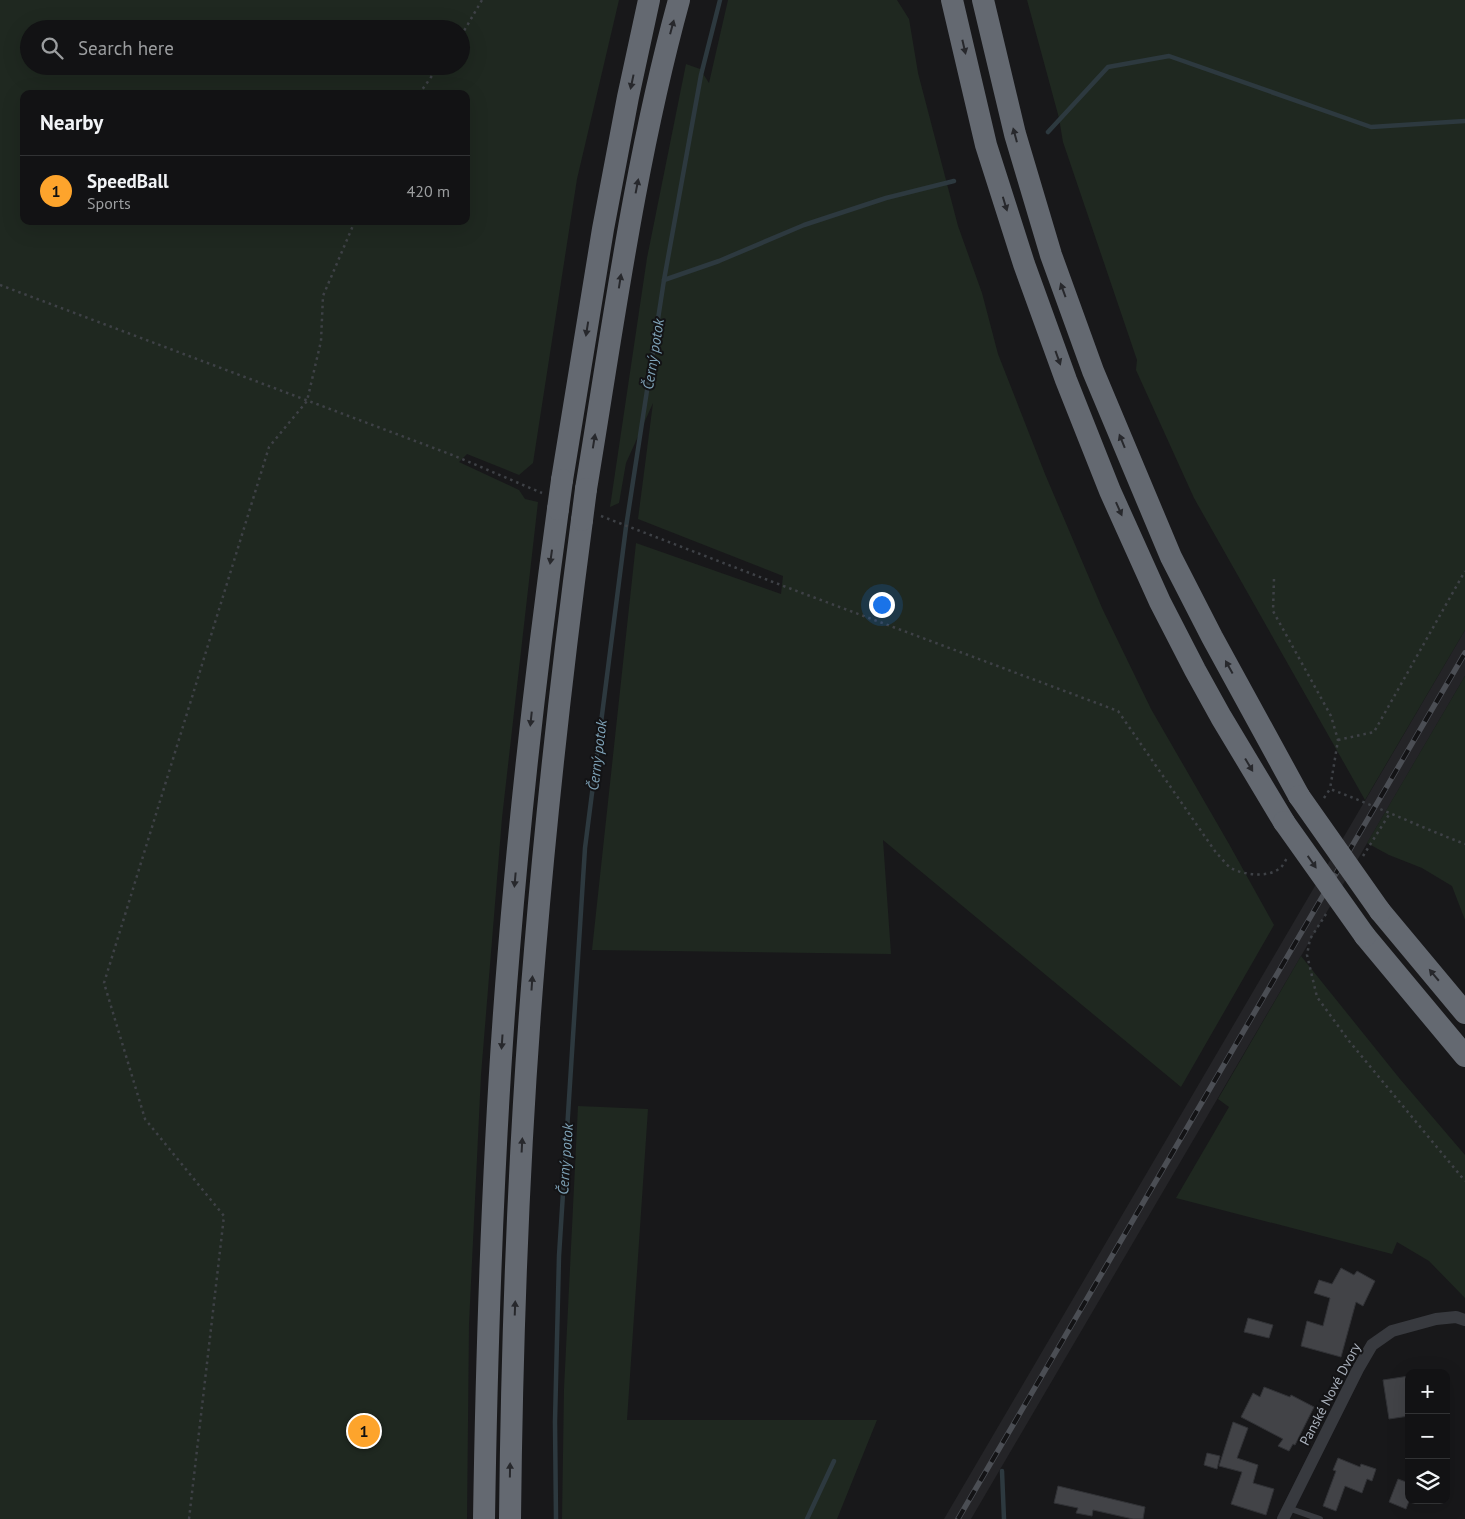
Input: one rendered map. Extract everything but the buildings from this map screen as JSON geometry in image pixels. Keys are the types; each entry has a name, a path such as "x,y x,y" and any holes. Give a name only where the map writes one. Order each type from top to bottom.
{"highway":[{"path":"484,1519 490,1256 498,1102 509,950 534,692 562,480 603,229 649,0"},
{"path":"510,1519 516,1267 524,1104 534,952 552,762 565,648 591,517 586,490 627,234 654,102 679,0"},
{"path":"952,0 986,145 1024,264 1066,380 1110,491 1160,602 1221,718 1284,822 1365,936 1465,1056"},
{"path":"983,0 1018,144 1051,255 1093,371 1172,557 1217,645 1300,796 1380,910 1465,1013"}],"street":[{"name":"Panské Nové Dvory","path":"1286,1514 1358,1369 1372,1345 1392,1331 1436,1319 1456,1317 1465,1320"}],"lane":[{"path":"1286,1514 1320,1519"}],"path":[{"path":"470,21 482,0"},
{"path":"423,90 433,75"},
{"path":"189,1519 224,1216 144,1118 104,983 269,447 306,400 321,341 323,296 353,225"},
{"path":"0,285 454,456 540,492"},
{"path":"591,517 786,587 1118,711 1218,854"},
{"path":"1338,740 1374,732 1465,571"},
{"path":"1274,579 1272,611 1331,716 1338,740 1330,789"},
{"path":"1358,863 1390,813"},
{"path":"1433,832 1465,844"},
{"path":"1326,914 1310,939 1307,955 1317,997 1349,1041 1465,1181"}],"shaded area":[{"path":"0,0 619,0 577,179 533,463 519,475 467,454 459,462 519,490 525,499 538,502 502,818 481,1075 469,1324 467,1519 0,1519"},
{"path":"728,0 897,0 909,19 918,73 958,226 982,293 998,354 1045,474 1102,608 1151,709 1274,925 1181,1087 883,840 891,954 592,950 636,543 781,594 783,576 638,519 653,403 626,463 619,503 610,507 647,258 686,64 700,69 709,83"},
{"path":"1027,0 1465,0 1465,630 1365,800 1194,498 1136,370 1137,360 1063,142 1059,118"},
{"path":"1465,630 1465,676 1195,1137 971,1519 944,1519"},
{"path":"1465,676 1465,920 1452,886 1422,868 1389,855 1367,843"},
{"path":"1301,956 1400,1079 1465,1155 1465,1298 1429,1261 1397,1242 1392,1254 1176,1198 1229,1107 1218,1099"},
{"path":"578,1106 648,1109 627,1420 877,1420 837,1519 562,1519 564,1389"}],"waterway":[{"name":"Černý potok","path":"556,1519 555,1422 559,1256 585,848 626,527 664,280 701,75 720,0"},
{"path":"1048,132 1108,67 1169,56 1371,127 1465,121"},
{"path":"664,280 719,261 804,225 886,198 954,181"},
{"path":"807,1519 834,1461"},
{"path":"1002,1471 1004,1519"}],"railway":[{"path":"958,1519 1465,653"}],"place":[{"name":"SpeedBall","path":"364,1431"}]}
